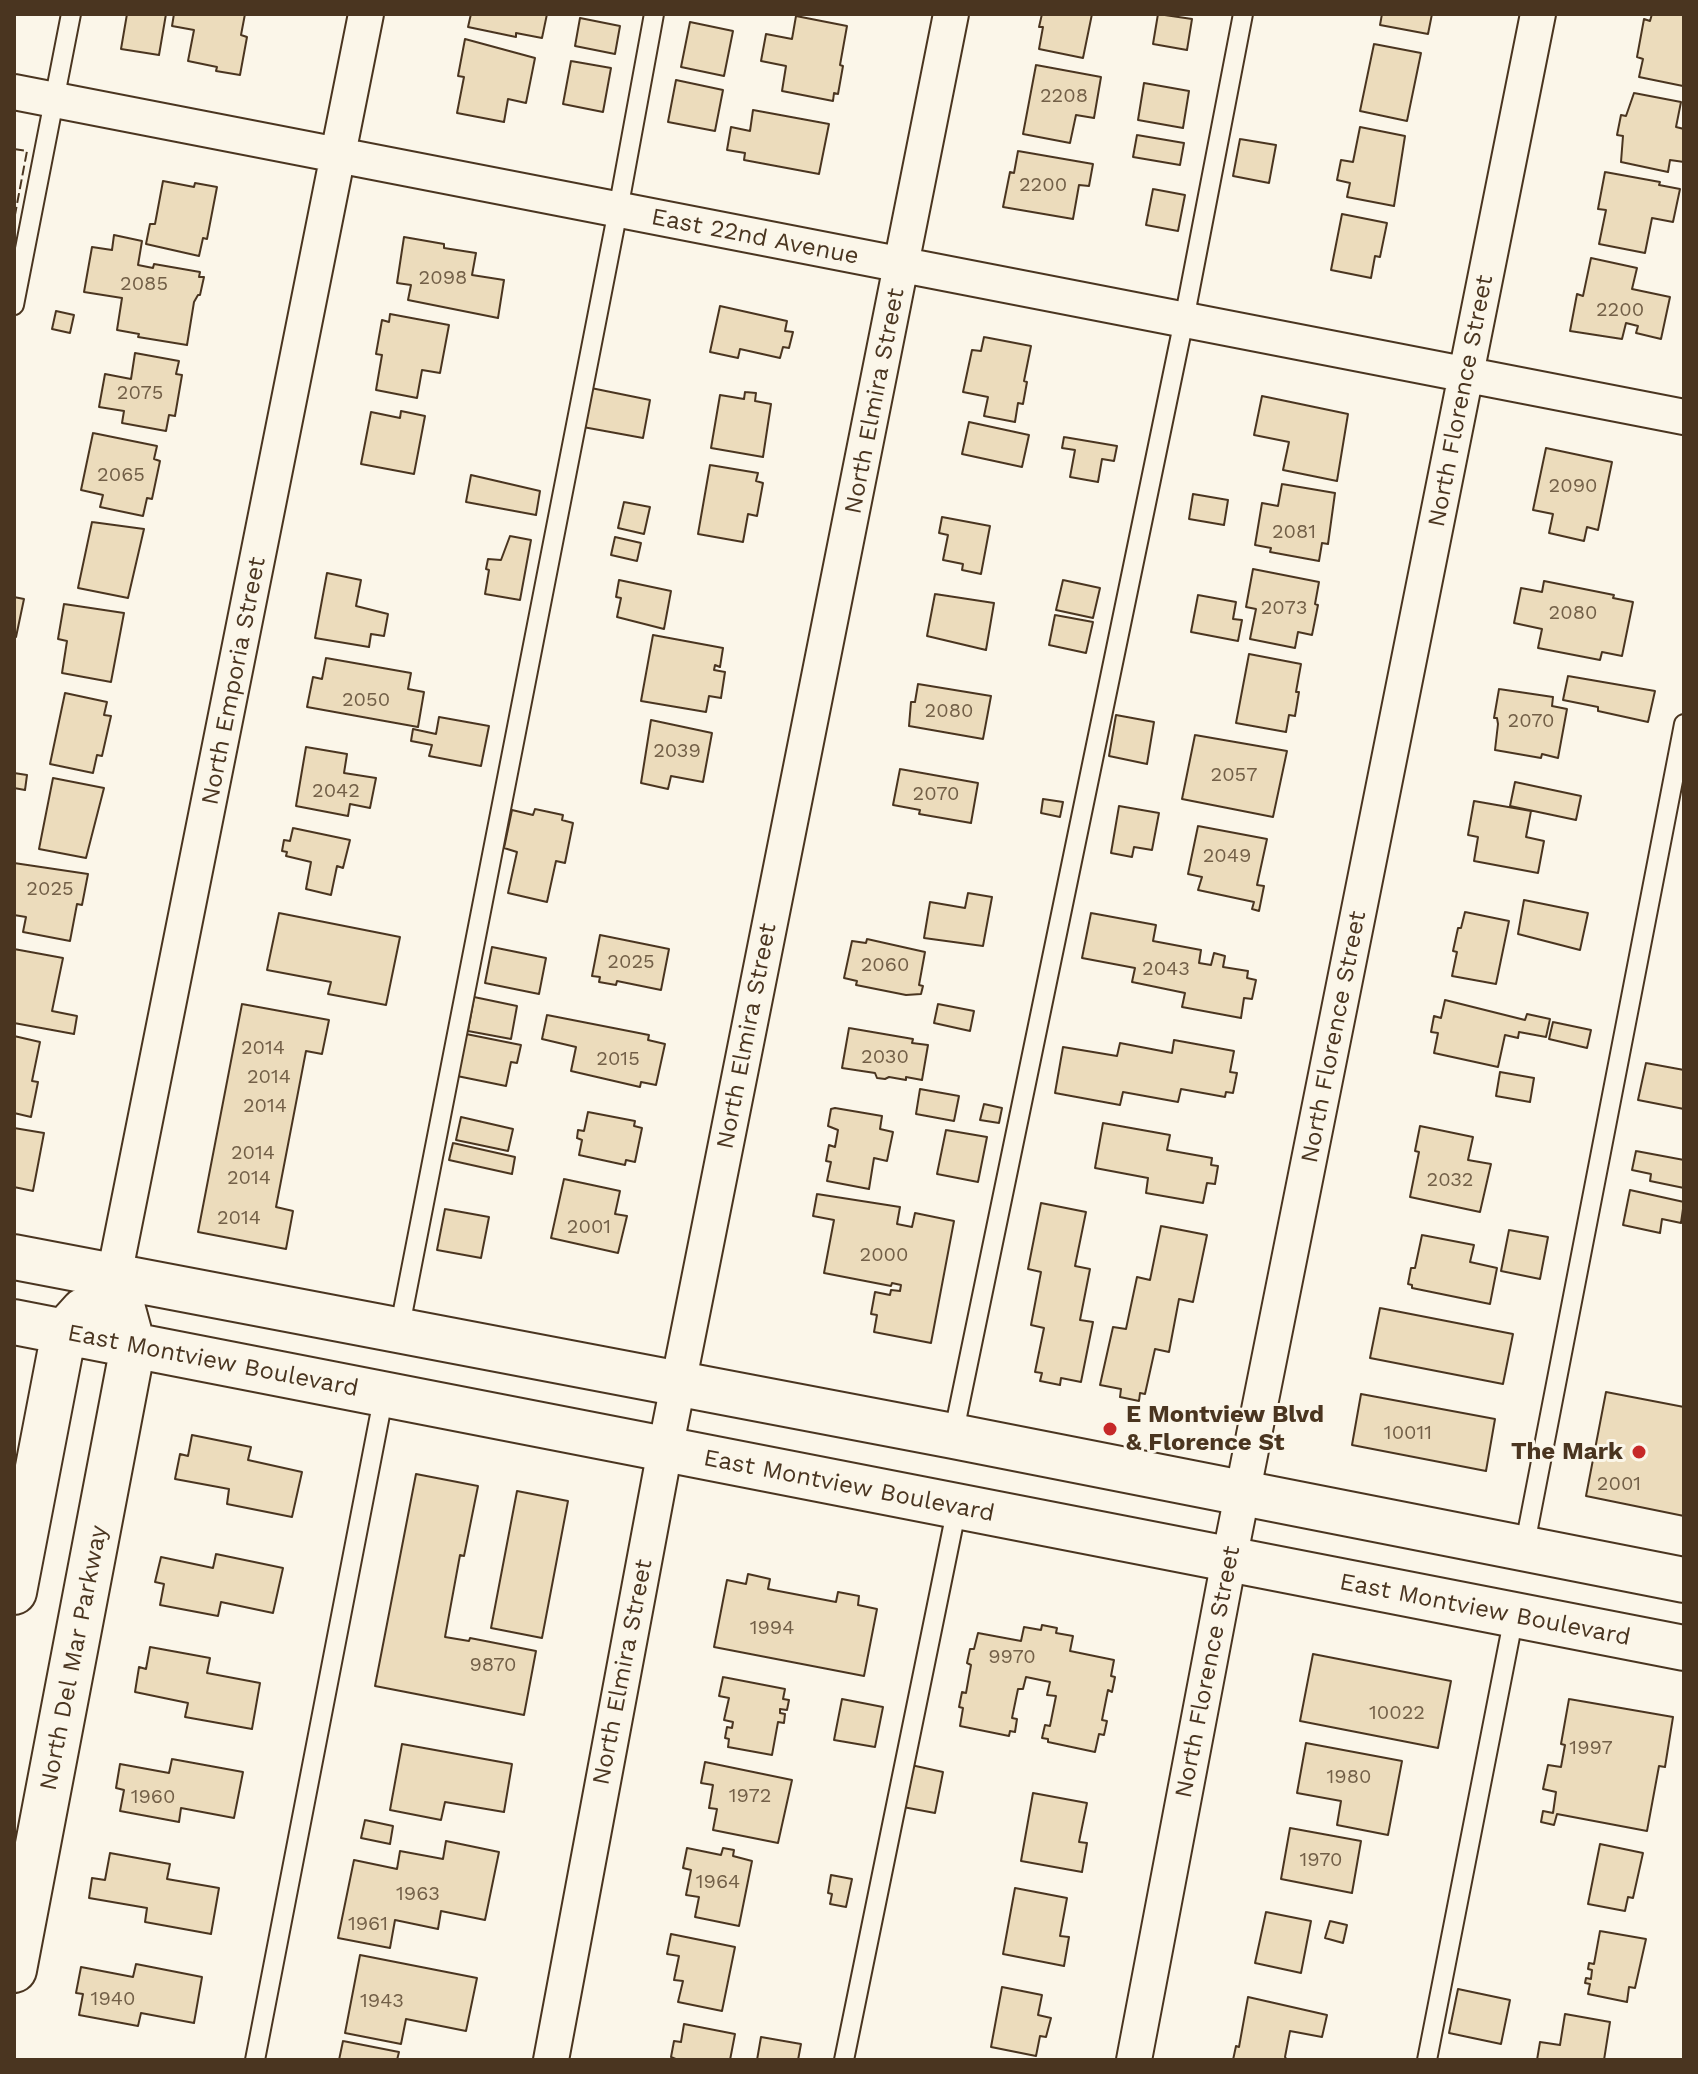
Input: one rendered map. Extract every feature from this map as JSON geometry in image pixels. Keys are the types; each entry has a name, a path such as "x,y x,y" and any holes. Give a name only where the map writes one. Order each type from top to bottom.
{"main road":[{"path":"14,1257 953,1436 1684,1580"},
{"path":"14,1592 64,1332 114,1276"},
{"name":"North Emporia Street","path":"114,1276 133,1346"},
{"name":"East Montview Boulevard","path":"14,1322 1684,1648"},
{"name":"North Del Mar Parkway","path":"14,1970 133,1346"}],"street":[{"name":"North Emporia Street","path":"114,1276 366,14"},
{"name":"North Elmira Street","path":"551,2060 665,1450 951,14"},
{"name":"North Florence Street","path":"1134,2060 1229,1560 1538,14"},
{"name":"East 22nd Avenue","path":"14,92 1684,417"}],"lane":[{"path":"14,305 71,14"},
{"path":"399,1331 654,14"},
{"path":"953,1436 1184,320 1243,14"},
{"path":"1524,1549 1684,724"},
{"path":"255,2060 384,1394"},
{"path":"844,2060 957,1507"},
{"path":"1427,2060 1514,1616"}],"building":[{"path":"127,14 166,14 159,55 121,49"},
{"path":"174,14 245,14 241,35 247,37 240,75 188,61 194,30 172,26"},
{"path":"471,14 547,14 542,38 516,33 516,37 468,27"},
{"path":"1042,14 1092,14 1083,58 1039,49"},
{"path":"1158,14 1192,19 1187,50 1153,44"},
{"path":"1382,14 1432,14 1428,34 1380,25"},
{"path":"1652,14 1684,14 1683,86 1639,77 1643,59 1637,57 1644,19 1650,21"},
{"path":"796,16 847,26 838,94 834,93 833,101 782,91 786,66 761,61 766,34 792,39"},
{"path":"580,18 620,26 615,54 575,46"},
{"path":"690,22 733,31 724,76 681,67"},
{"path":"465,39 535,58 526,103 508,99 504,122 457,113 464,77 458,76"},
{"path":"1374,44 1421,53 1407,121 1360,111"},
{"path":"571,61 611,68 603,112 563,104"},
{"path":"1036,65 1101,77 1094,118 1076,115 1070,143 1023,134"},
{"path":"676,80 723,90 715,131 668,122"},
{"path":"1144,83 1189,91 1183,128 1138,120"},
{"path":"1634,93 1681,102 1676,127 1684,129 1684,162 1670,160 1668,172 1621,162 1623,136 1617,135 1621,115 1626,116"},
{"path":"753,110 829,124 819,174 744,160 745,153 727,150 731,127 750,131"},
{"path":"1360,127 1405,136 1394,206 1347,197 1350,183 1337,180 1341,160 1353,162"},
{"path":"1137,135 1184,143 1180,165 1133,157"},
{"path":"1240,139 1276,145 1269,183 1233,176"},
{"path":"1018,151 1093,164 1089,186 1079,185 1073,219 1003,207"},
{"path":"1605,172 1660,182 1659,185 1680,189 1673,222 1652,218 1645,253 1599,244 1606,210 1598,209"},
{"path":"163,181 194,187 195,183 217,187 207,239 203,238 199,256 146,244 150,224 155,224"},
{"path":"1153,189 1185,195 1178,231 1146,225"},
{"path":"1342,214 1387,223 1380,257 1375,256 1371,278 1331,270"},
{"path":"114,235 142,241 138,265 153,268 154,264 200,272 199,277 204,277 200,295 194,302 187,345 138,337 139,334 117,330 122,298 84,292 92,247 112,250"},
{"path":"404,237 476,253 472,275 504,280 498,318 408,300 411,285 397,283"},
{"path":"1591,258 1637,268 1632,289 1670,297 1661,339 1636,333 1638,326 1626,323 1622,339 1570,331 1577,294 1583,296"},
{"path":"720,306 787,321 785,331 793,332 789,348 783,347 780,358 740,349 738,358 710,352"},
{"path":"56,311 74,315 70,333 52,329"},
{"path":"390,314 449,325 440,373 422,370 417,398 376,390 382,355 376,354 382,320 389,322"},
{"path":"984,337 1031,346 1023,404 1018,403 1015,422 984,416 988,397 963,392 972,350 981,351"},
{"path":"135,353 179,361 176,374 182,375 175,416 169,415 166,431 122,423 124,411 99,407 105,374 131,379"},
{"path":"591,388 650,400 643,438 583,427"},
{"path":"745,392 756,393 755,401 771,404 763,457 711,448 720,395 744,399"},
{"path":"1262,396 1348,414 1337,481 1283,470 1289,442 1254,435"},
{"path":"401,411 425,416 414,474 361,464 371,412 400,418"},
{"path":"969,422 1029,435 1022,467 962,454"},
{"path":"93,433 157,446 154,459 160,461 152,499 147,498 143,516 100,507 103,495 81,490"},
{"path":"1064,437 1117,446 1114,461 1102,459 1098,482 1070,477 1075,450 1062,448"},
{"path":"1546,448 1612,462 1598,530 1587,527 1584,541 1549,533 1553,514 1533,510"},
{"path":"710,465 758,473 756,481 763,483 757,516 748,514 743,542 698,534"},
{"path":"471,475 540,491 536,515 466,502"},
{"path":"1282,484 1335,493 1328,544 1322,543 1319,561 1270,552 1271,548 1255,545 1262,503 1278,506"},
{"path":"1193,494 1228,500 1224,525 1189,519"},
{"path":"624,502 650,507 644,534 618,528"},
{"path":"942,517 990,526 981,574 962,570 963,564 943,560 948,535 939,533"},
{"path":"92,522 144,529 128,598 78,588"},
{"path":"510,536 531,540 520,600 485,594 488,559 501,560"},
{"path":"615,537 641,543 637,561 611,555"},
{"path":"1253,569 1319,582 1312,635 1298,632 1295,648 1250,639 1256,609 1246,607"},
{"path":"327,573 361,580 356,606 388,614 384,636 371,634 369,647 315,638"},
{"path":"619,580 671,591 664,629 617,617 621,598 616,597"},
{"path":"1063,580 1100,588 1093,618 1056,610"},
{"path":"1544,581 1614,595 1613,598 1633,602 1622,656 1602,652 1600,660 1538,648 1542,629 1514,623 1521,588 1542,592"},
{"path":"935,594 994,603 986,650 927,636"},
{"path":"1198,595 1236,602 1233,619 1242,620 1238,641 1191,632"},
{"path":"14,597 24,599 16,637 14,637"},
{"path":"64,604 124,613 111,682 62,673 67,641 58,639"},
{"path":"1055,615 1093,622 1086,653 1049,645"},
{"path":"653,635 723,648 720,667 715,665 714,670 725,672 721,698 709,696 706,712 641,701"},
{"path":"1249,654 1301,664 1295,716 1289,715 1286,732 1236,723"},
{"path":"326,658 411,673 408,689 424,692 418,727 307,707 313,677 322,679"},
{"path":"1568,676 1655,691 1648,722 1563,700"},
{"path":"918,684 991,696 983,739 909,726 911,702 915,702"},
{"path":"1499,689 1553,697 1552,706 1567,709 1558,758 1495,750 1498,724 1497,718 1494,718"},
{"path":"65,693 107,702 104,715 111,716 102,756 97,755 93,773 50,764"},
{"path":"1116,715 1154,722 1147,764 1109,756"},
{"path":"439,717 489,726 481,766 429,756 432,745 411,741 413,729 436,734"},
{"path":"651,720 712,733 703,782 671,776 668,789 641,783"},
{"path":"1195,735 1287,751 1273,817 1182,799"},
{"path":"306,747 347,754 344,773 376,778 370,808 350,804 348,816 296,806"},
{"path":"900,769 978,783 971,823 919,814 920,810 893,805"},
{"path":"14,773 27,775 25,790 14,788"},
{"path":"53,778 104,788 86,858 39,849"},
{"path":"1515,782 1581,796 1576,820 1510,806"},
{"path":"1043,799 1063,802 1060,817 1041,813"},
{"path":"1474,801 1531,811 1526,837 1544,841 1538,873 1474,861 1478,837 1468,835"},
{"path":"1119,806 1159,813 1152,850 1134,847 1132,857 1111,853"},
{"path":"535,809 563,815 562,820 573,823 565,863 556,861 547,902 508,893 517,852 504,848 512,810 533,815"},
{"path":"1198,826 1267,839 1257,885 1264,886 1259,911 1252,909 1254,902 1198,890 1202,877 1188,874"},
{"path":"293,828 350,840 343,868 337,866 331,895 306,889 311,862 286,856 287,852 282,851 284,840 290,841"},
{"path":"14,863 88,874 82,905 77,904 70,941 23,932 26,917 14,915"},
{"path":"968,893 992,897 983,946 924,938 930,902 965,908"},
{"path":"1524,900 1588,913 1580,950 1518,934"},
{"path":"1465,912 1509,921 1496,984 1452,976 1457,952 1453,951"},
{"path":"279,913 400,937 386,1005 328,994 331,982 267,970"},
{"path":"1091,913 1156,925 1153,941 1201,950 1199,963 1211,965 1214,953 1225,956 1223,967 1248,971 1247,978 1256,980 1252,999 1244,998 1241,1018 1182,1007 1185,993 1132,982 1135,968 1082,958"},
{"path":"600,935 669,949 661,990 617,981 616,985 599,982 600,977 592,976"},
{"path":"867,939 925,952 919,985 923,986 921,994 906,995 856,985 857,981 844,978 852,941 866,943"},
{"path":"492,947 546,958 539,994 485,983"},
{"path":"14,949 63,958 52,1011 77,1016 74,1034 14,1023"},
{"path":"474,997 517,1006 511,1039 468,1031"},
{"path":"1445,1000 1525,1020 1527,1014 1550,1019 1546,1037 1519,1032 1518,1038 1505,1035 1498,1067 1434,1053 1438,1033 1431,1032 1434,1016 1441,1018"},
{"path":"242,1004 329,1020 322,1054 306,1051 276,1207 293,1211 286,1249 198,1232"},
{"path":"938,1004 974,1011 970,1031 934,1023"},
{"path":"547,1015 649,1035 648,1040 665,1044 656,1085 641,1082 640,1087 571,1071 576,1047 542,1039"},
{"path":"1553,1022 1591,1030 1587,1048 1549,1039"},
{"path":"849,1028 913,1039 912,1043 928,1045 922,1080 877,1078 875,1073 842,1068"},
{"path":"466,1034 521,1045 517,1063 511,1062 506,1086 457,1076"},
{"path":"14,1036 40,1042 32,1081 38,1082 31,1117 14,1113"},
{"path":"1174,1040 1234,1051 1230,1072 1237,1073 1233,1093 1226,1092 1225,1097 1181,1089 1178,1102 1123,1092 1120,1105 1055,1093 1063,1047 1117,1056 1120,1043 1172,1053"},
{"path":"1646,1063 1684,1070 1684,1109 1638,1100"},
{"path":"1500,1072 1534,1078 1530,1102 1496,1096"},
{"path":"920,1089 959,1096 954,1121 916,1114"},
{"path":"984,1104 1002,1108 999,1123 980,1120"},
{"path":"831,1109 882,1116 880,1129 893,1132 887,1161 874,1158 869,1189 827,1181 831,1162 826,1161 829,1145 835,1147 838,1130 828,1126"},
{"path":"588,1112 635,1121 634,1126 642,1128 635,1162 626,1160 625,1165 579,1155 582,1140 577,1138 578,1130 584,1131"},
{"path":"461,1117 513,1129 508,1151 456,1140"},
{"path":"1103,1123 1170,1135 1167,1150 1212,1158 1211,1165 1218,1166 1215,1184 1207,1183 1203,1203 1146,1193 1148,1178 1095,1168"},
{"path":"1420,1126 1473,1137 1468,1160 1491,1164 1480,1212 1410,1197 1419,1152 1415,1151"},
{"path":"14,1128 44,1133 33,1191 14,1187"},
{"path":"946,1130 987,1137 978,1182 937,1174"},
{"path":"453,1143 515,1157 512,1174 449,1160"},
{"path":"1636,1151 1684,1160 1684,1188 1650,1181 1651,1174 1632,1170"},
{"path":"564,1179 620,1191 615,1214 627,1216 618,1253 551,1238"},
{"path":"1630,1190 1684,1202 1681,1223 1662,1219 1660,1233 1623,1225"},
{"path":"817,1194 900,1207 897,1224 912,1227 915,1213 954,1221 931,1343 874,1332 877,1315 871,1314 875,1292 890,1295 891,1290 900,1291 901,1285 892,1283 891,1286 824,1273 834,1220 813,1216"},
{"path":"1041,1203 1086,1212 1075,1266 1090,1269 1080,1320 1093,1322 1081,1382 1061,1378 1060,1385 1040,1381 1042,1373 1035,1372 1044,1328 1031,1325 1041,1272 1028,1269"},
{"path":"445,1209 489,1217 481,1258 437,1250"},
{"path":"1161,1226 1207,1235 1193,1302 1179,1299 1169,1352 1155,1349 1145,1394 1140,1393 1139,1401 1120,1397 1121,1389 1100,1385 1113,1327 1126,1329 1137,1277 1150,1280"},
{"path":"1509,1230 1548,1237 1540,1279 1501,1271"},
{"path":"1422,1235 1474,1245 1470,1262 1497,1268 1490,1304 1412,1288 1408,1284"},
{"path":"1380,1308 1513,1334 1503,1384 1370,1358"},
{"name":"The Mark","path":"1606,1392 1684,1407 1684,1516 1586,1496"},
{"path":"1361,1394 1495,1419 1486,1471 1352,1445"},
{"path":"192,1435 251,1447 248,1460 302,1472 292,1517 227,1504 229,1489 175,1479 180,1454 188,1456"},
{"path":"416,1474 478,1486 464,1556 460,1555 445,1637 469,1641 470,1638 536,1651 524,1715 375,1686"},
{"path":"517,1491 568,1501 542,1638 491,1628"},
{"path":"216,1554 283,1568 273,1613 221,1602 218,1616 160,1605 164,1584 155,1582 161,1557 213,1568"},
{"path":"748,1574 770,1579 768,1589 836,1602 838,1592 859,1596 858,1605 877,1609 864,1676 714,1647 727,1580 746,1584"},
{"path":"1042,1625 1057,1628 1056,1633 1073,1636 1070,1651 1114,1660 1112,1692 1108,1690 1102,1720 1107,1721 1104,1735 1099,1734 1095,1752 1042,1738 1045,1725 1050,1726 1056,1696 1047,1695 1050,1682 1026,1677 1023,1689 1018,1689 1012,1718 1017,1719 1015,1732 1010,1731 1009,1736 960,1726 963,1708 959,1707 962,1692 966,1693 971,1665 967,1663 978,1633 1021,1641 1024,1627 1041,1630"},
{"path":"150,1647 210,1658 207,1673 260,1683 252,1729 185,1717 188,1703 135,1692 139,1667 146,1669"},
{"path":"1313,1654 1451,1681 1438,1748 1300,1721"},
{"path":"723,1677 785,1689 783,1699 789,1700 787,1710 780,1709 780,1713 785,1714 784,1723 778,1722 772,1755 728,1747 729,1739 725,1738 727,1727 732,1728 733,1722 724,1720 729,1698 719,1696"},
{"path":"842,1699 883,1707 875,1747 834,1740"},
{"path":"1569,1699 1673,1717 1665,1767 1659,1766 1647,1831 1557,1814 1554,1825 1541,1822 1543,1811 1553,1813 1556,1792 1543,1789 1548,1765 1561,1767 1565,1745 1561,1744"},
{"path":"1306,1743 1402,1761 1388,1835 1337,1825 1341,1801 1297,1793"},
{"path":"402,1744 512,1764 504,1812 445,1802 441,1820 390,1810"},
{"path":"172,1759 243,1772 234,1818 181,1808 179,1822 120,1811 124,1790 116,1788 120,1764 169,1773"},
{"path":"705,1762 792,1780 778,1843 713,1830 717,1809 709,1808 713,1785 701,1783"},
{"path":"911,1765 943,1772 935,1813 903,1807"},
{"path":"1033,1793 1087,1803 1079,1842 1087,1843 1082,1872 1021,1861"},
{"path":"365,1820 393,1826 390,1844 361,1838"},
{"path":"1290,1828 1361,1841 1352,1893 1281,1879"},
{"path":"446,1841 499,1852 485,1920 441,1911 438,1929 395,1920 390,1948 338,1938 354,1860 397,1869 400,1851 443,1859"},
{"path":"1600,1844 1643,1853 1633,1898 1628,1897 1625,1911 1588,1904"},
{"path":"687,1848 721,1855 723,1848 734,1850 733,1856 752,1861 739,1926 695,1917 699,1897 686,1895 691,1870 683,1868"},
{"path":"110,1853 170,1864 167,1879 219,1888 211,1934 145,1922 147,1908 89,1898 92,1878 105,1880"},
{"path":"831,1875 852,1879 846,1907 830,1904"},
{"path":"1015,1888 1067,1898 1060,1936 1069,1937 1064,1966 1003,1954"},
{"path":"1266,1912 1311,1921 1301,1973 1255,1963"},
{"path":"1330,1921 1347,1925 1343,1943 1325,1938"},
{"path":"1600,1931 1646,1939 1635,1988 1629,1987 1627,2002 1588,1994 1590,1984 1585,1983 1586,1978 1591,1979 1589,1963 1594,1964"},
{"path":"671,1934 735,1947 722,2011 678,2002 683,1981 674,1980 679,1956 667,1954"},
{"path":"360,1955 477,1978 466,2031 406,2019 401,2044 345,2033"},
{"path":"136,1964 202,1977 194,2023 141,2013 138,2026 79,2015 83,1994 76,1993 81,1967 133,1977"},
{"path":"1002,1987 1042,1995 1038,2015 1051,2018 1046,2037 1040,2036 1036,2056 991,2047"},
{"path":"1458,1989 1510,2000 1501,2044 1449,2033"},
{"path":"1248,1997 1327,2015 1322,2037 1290,2031 1287,2060 1233,2060 1236,2046 1239,2047"},
{"path":"1565,2014 1610,2022 1604,2060 1537,2060 1540,2042 1560,2045"},
{"path":"684,2024 735,2034 730,2060 678,2060 671,2057 674,2041 681,2042"},
{"path":"761,2037 801,2044 798,2060 757,2060"},
{"path":"343,2041 399,2052 397,2060 339,2060"}],"fence":[{"path":"14,149 27,151 14,220"}],"place":[{"name":"E Montview Blvd & Florence St","path":"1110,1429"},
{"name":"The Mark","path":"1639,1452"}]}
